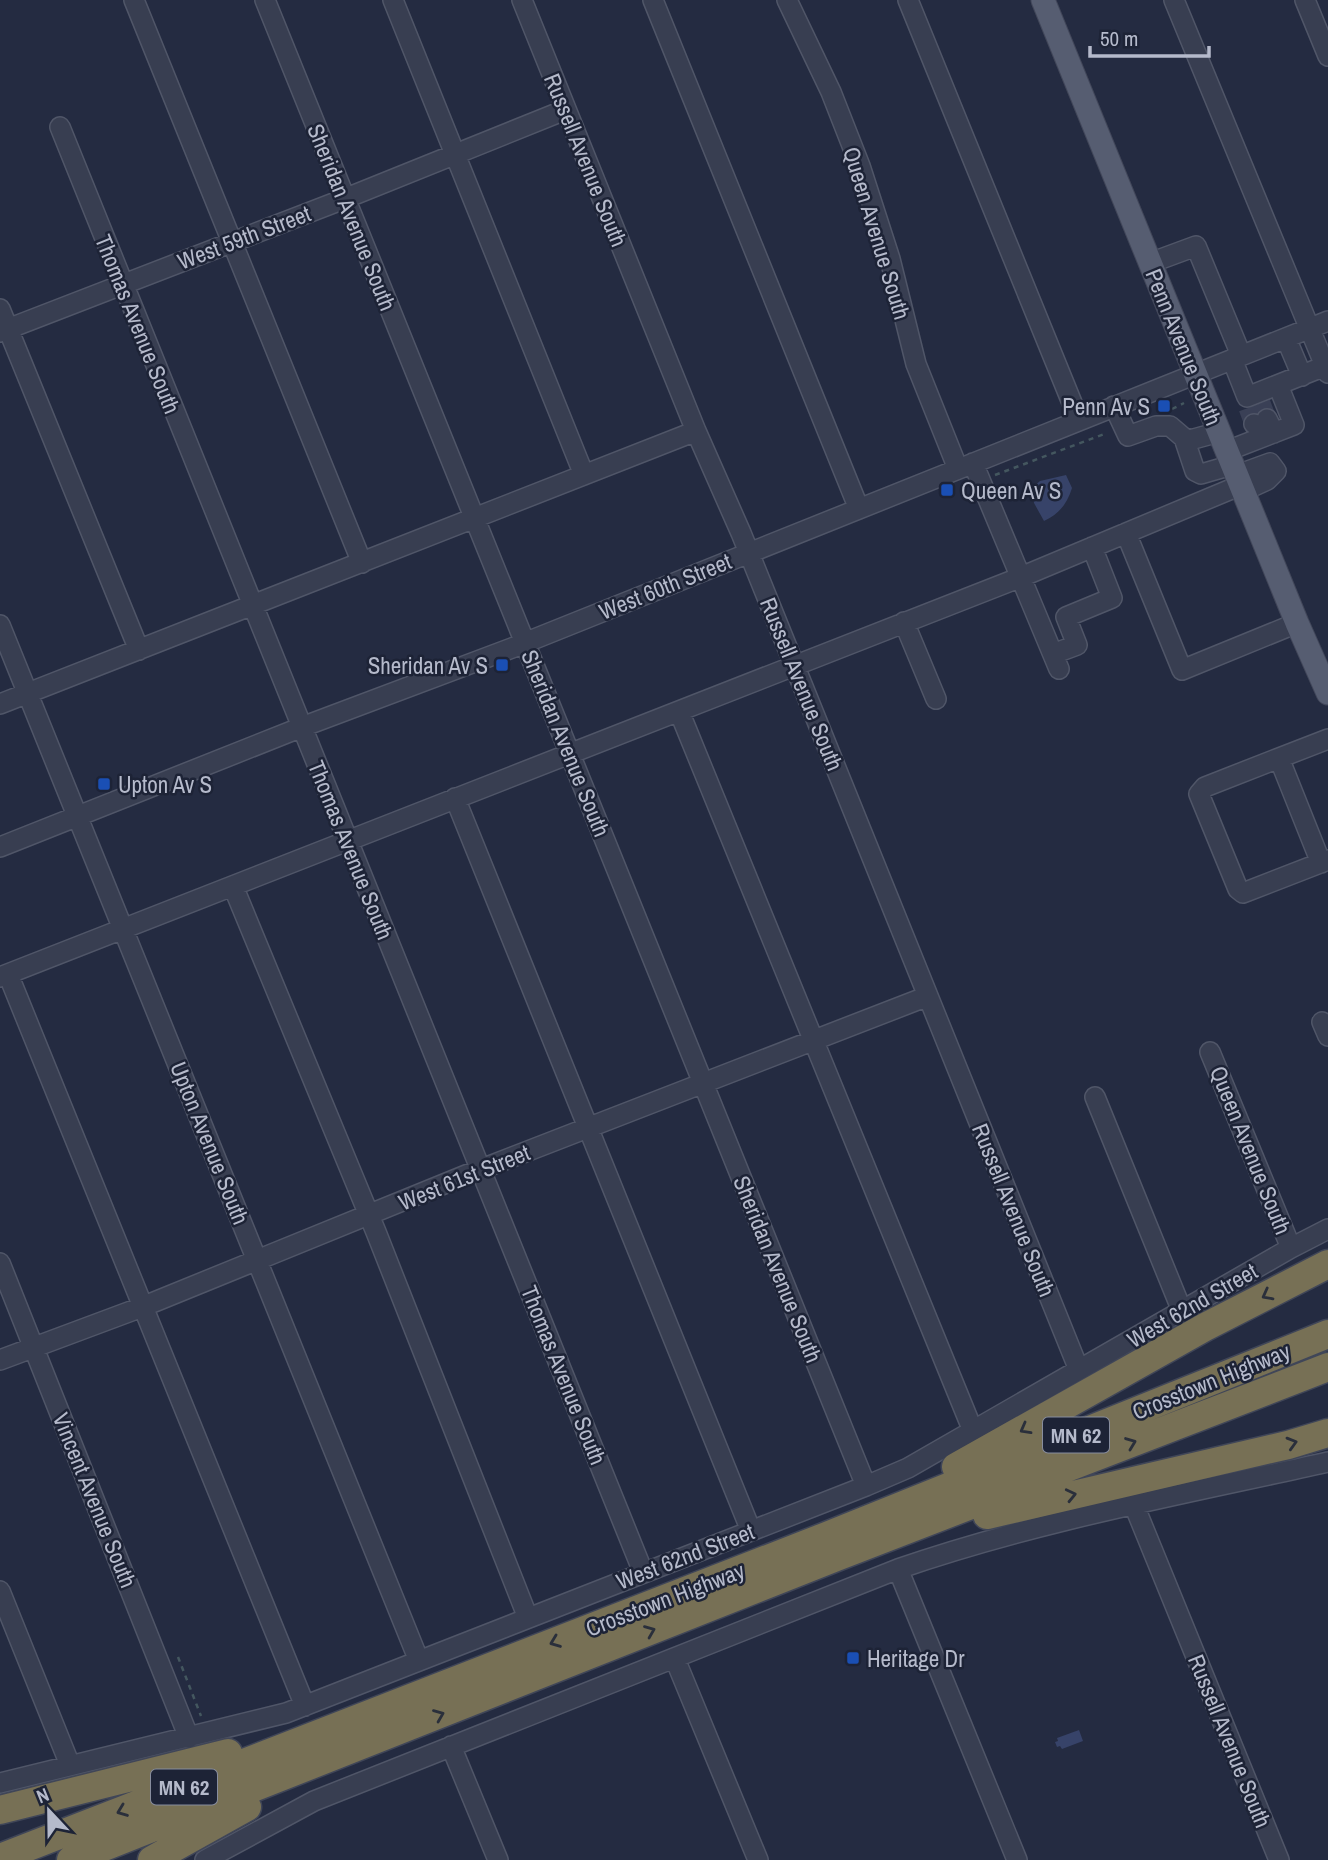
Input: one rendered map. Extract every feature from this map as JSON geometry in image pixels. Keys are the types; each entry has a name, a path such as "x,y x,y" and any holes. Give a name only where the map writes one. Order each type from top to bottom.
{"highway":[{"path":"831,1547 979,1455 1205,1327 1328,1264"},
{"name":"Crosstown Highway","path":"831,1547 1328,1334"},
{"name":"Crosstown Highway","path":"71,1860 372,1728 831,1547 1328,1367"},
{"path":"831,1547 1000,1512 1230,1459 1328,1433"},
{"path":"0,1810 151,1774 372,1728"},
{"path":"152,1860 372,1728"},
{"name":"Crosstown Highway","path":"0,1858 372,1728"}],"main road":[{"name":"Penn Avenue South","path":"1043,0 1328,693"}],"street":[{"path":"134,0 362,563"},
{"name":"Sheridan Avenue South","path":"265,0 866,1486"},
{"path":"393,0 584,475"},
{"name":"Russell Avenue South","path":"522,0 1079,1370"},
{"path":"653,0 859,509"},
{"name":"Queen Avenue South","path":"787,0 831,92 860,166 890,259 916,365 1021,577 1056,662 1077,645 1066,617 1112,598 1092,547"},
{"path":"908,0 1079,420"},
{"path":"305,1706 4,976 1021,577 1126,533 1233,466 1266,408 1302,376 1327,369 1319,325 1174,0"},
{"path":"1305,0 1328,56"},
{"name":"West 59th Street","path":"4,331 565,110"},
{"name":"Thomas Avenue South","path":"60,127 643,1572"},
{"path":"1150,263 1196,246 1236,357 1247,397 1266,408"},
{"path":"0,309 4,331 139,650"},
{"name":"West 60th Street","path":"0,847 302,727 525,643 1319,325"},
{"path":"1286,338 1302,376"},
{"path":"1114,406 1128,436 1156,426 1170,426 1184,438 1233,466"},
{"path":"0,704 696,431"},
{"path":"1184,438 1195,471 1201,474 1233,466"},
{"path":"1126,533 1182,670 1297,623"},
{"path":"904,622 936,699"},
{"name":"Upton Avenue South","path":"0,625 419,1661"},
{"path":"679,711 973,1432"},
{"path":"1279,758 1324,862 1243,893 1238,889 1199,794 1205,787 1279,758 1328,739"},
{"path":"455,799 751,1531"},
{"path":"233,886 528,1618"},
{"name":"West 61st Street","path":"0,1360 142,1307 466,1175 928,996"},
{"name":"Queen Avenue South","path":"1210,1052 1291,1248"},
{"path":"1095,1097 1182,1311"},
{"name":"West 62nd Street","path":"0,1783 286,1713 866,1486 908,1468 973,1432 1328,1229"},
{"name":"Vincent Avenue South","path":"0,1263 189,1738"},
{"path":"205,1860 236,1852 314,1801 898,1569 955,1549 1134,1505 1328,1462"},
{"name":"Russell Avenue South","path":"1134,1505 1279,1860"},
{"path":"898,1569 1017,1860"},
{"path":"0,1591 70,1765"},
{"path":"676,1659 758,1860"},
{"path":"451,1745 498,1860"}],"path":[{"path":"1171,409 1184,403"},
{"path":"992,476 1124,427"}],"water":[{"path":"1066,475 1072,488 1068,499 1058,512 1044,521 1034,503 1032,488 1040,481"},
{"path":"1079,1730 1083,1741 1062,1749 1057,1747 1057,1738"}],"tunnel":[{"path":"1261,403 1267,419"},
{"path":"1248,408 1254,424"}],"place":[{"name":"Penn Av S","path":"1164,406"},
{"name":"Queen Av S","path":"947,490"},
{"name":"Sheridan Av S","path":"502,665"},
{"name":"Upton Av S","path":"104,784"},
{"name":"Heritage Dr","path":"853,1658"}]}
